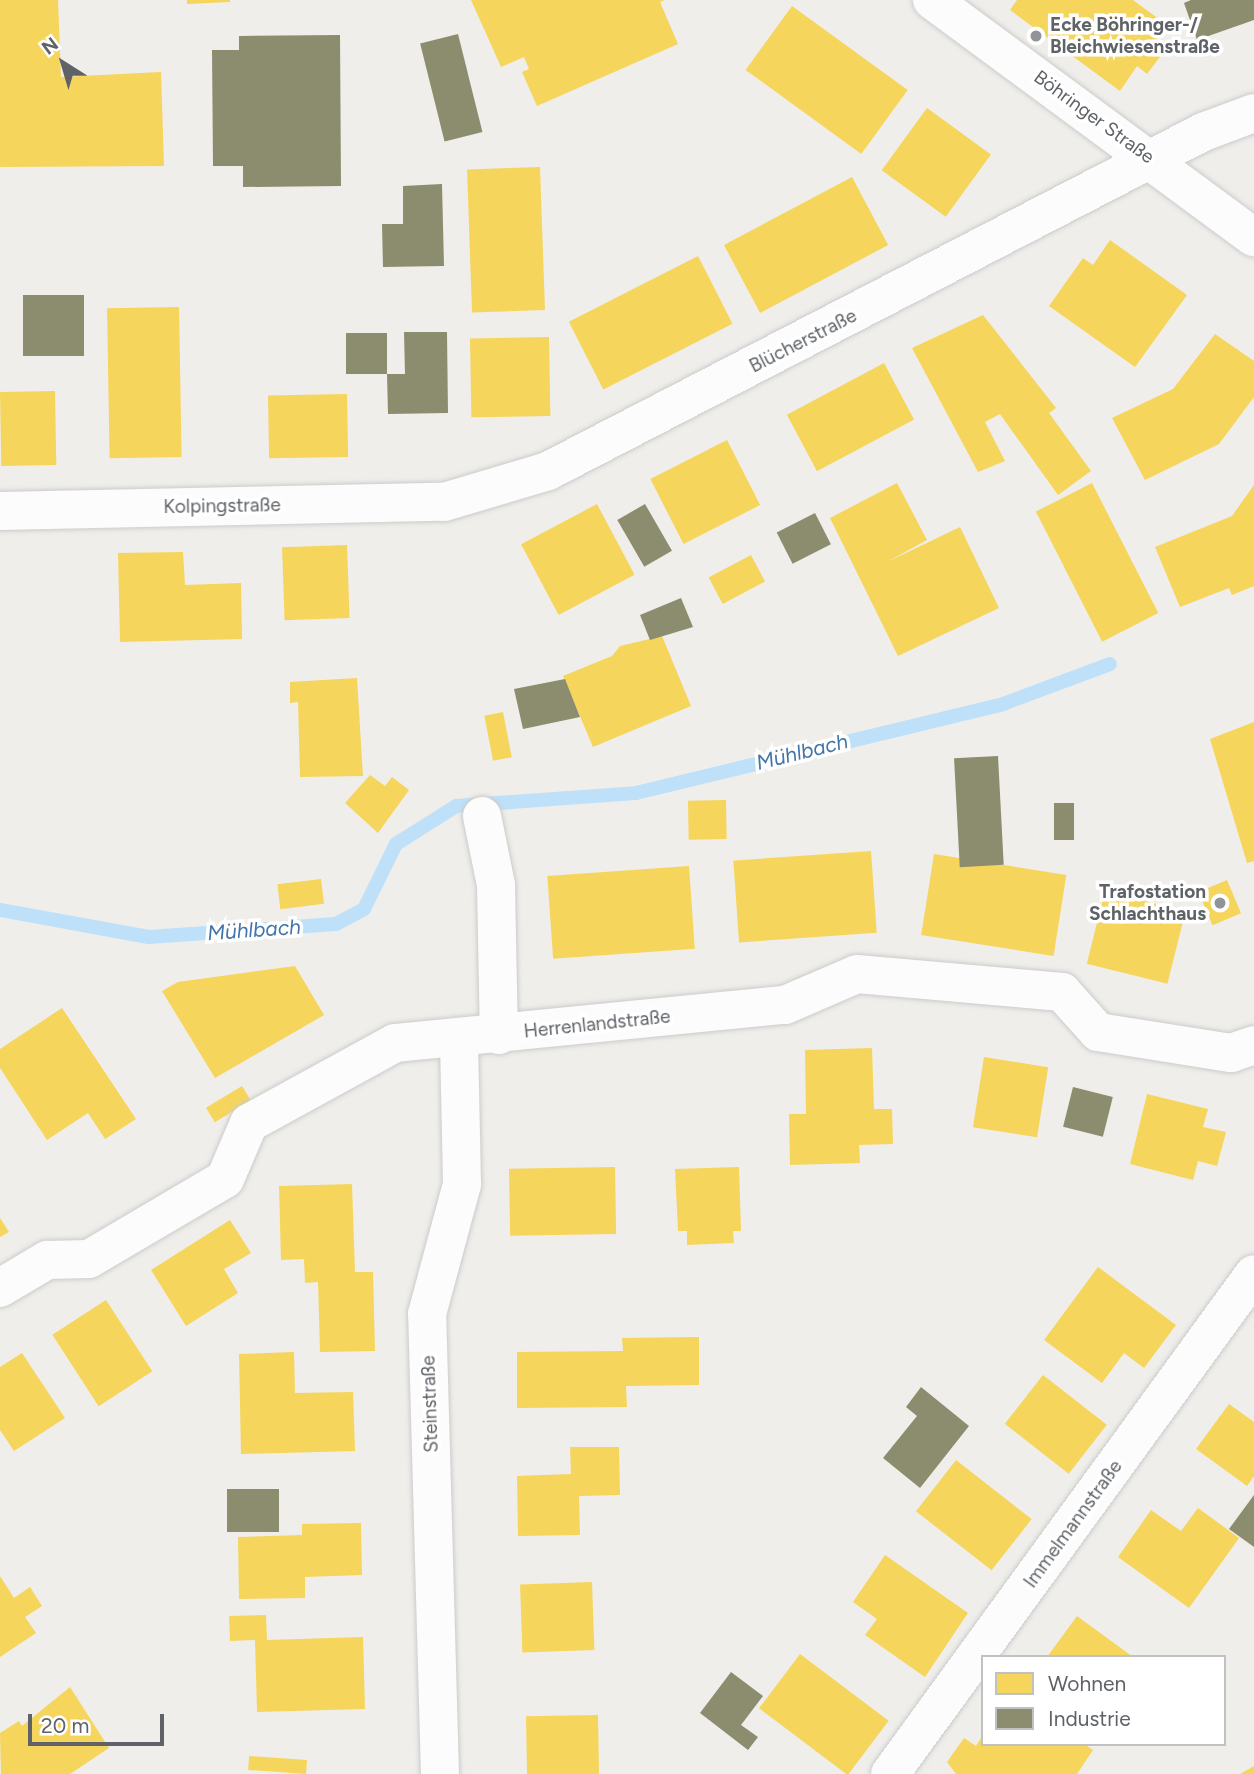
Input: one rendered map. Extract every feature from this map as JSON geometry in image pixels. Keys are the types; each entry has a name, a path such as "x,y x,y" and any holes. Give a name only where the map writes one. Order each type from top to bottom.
{"street":[{"name":"Böhringer Straße","path":"932,0 1154,160 1254,237"},
{"name":"Blücherstraße","path":"444,502 548,471 1154,160 1203,132 1254,113"},
{"name":"Kolpingstraße","path":"0,511 444,502"},
{"path":"482,816 496,885 499,1035"},
{"name":"Herrenlandstraße","path":"0,1288 47,1259 89,1259 225,1179 249,1123 324,1077 395,1043 459,1040 785,1005 857,974 1062,992 1098,1032 1231,1054 1254,1045"},
{"name":"Steinstraße","path":"440,1774 427,1314 462,1184 459,1040"},
{"name":"Immelmannstraße","path":"890,1774 1254,1274"}],"building: Wohnen":[{"path":"0,0 58,0 61,77 161,72 164,166 0,167"},
{"path":"187,0 230,0 230,2 187,4"},
{"path":"471,0 665,0 660,2 678,44 537,106 522,72 529,69 524,57 501,67"},
{"path":"1017,0 1133,0 1167,25 1155,42 1165,50 1147,74 1137,66 1120,91 1010,10"},
{"path":"792,6 908,90 861,154 746,70"},
{"path":"927,108 991,154 946,217 882,170"},
{"path":"540,167 545,310 472,312 467,170"},
{"path":"852,177 888,245 760,313 724,245"},
{"path":"1110,240 1187,295 1135,367 1049,306 1083,258 1093,265"},
{"path":"698,256 733,324 603,390 569,322"},
{"path":"179,307 182,457 110,458 107,308"},
{"path":"983,315 1056,408 1049,413 1091,471 1058,495 1000,414 985,422 1005,461 978,472 912,348"},
{"path":"1215,334 1254,361 1254,397 1219,444 1145,480 1112,418 1173,389"},
{"path":"549,337 550,416 471,417 470,338"},
{"path":"884,363 914,420 817,471 787,415"},
{"path":"55,391 56,465 1,466 0,392"},
{"path":"347,394 348,457 269,458 268,395"},
{"path":"727,440 760,505 684,544 650,479"},
{"path":"897,483 927,540 887,562 960,527 999,608 898,656 830,518"},
{"path":"1092,483 1158,613 1102,642 1036,512"},
{"path":"1254,485 1254,586 1232,595 1229,588 1180,607 1155,547 1232,516"},
{"path":"597,504 635,575 559,615 521,544"},
{"path":"347,545 350,618 285,620 282,547"},
{"path":"183,552 185,585 241,583 242,639 120,642 118,553"},
{"path":"751,555 765,581 723,604 709,578"},
{"path":"662,636 691,706 593,747 563,676 612,656 620,646"},
{"path":"357,678 363,776 300,777 298,702 290,703 290,682"},
{"path":"503,712 512,757 493,761 484,716"},
{"path":"1254,722 1254,861 1247,863 1210,739"},
{"path":"370,775 385,786 392,777 409,790 378,833 345,803"},
{"path":"726,800 727,839 689,840 688,801"},
{"path":"871,851 877,933 739,942 733,861"},
{"path":"934,854 1066,875 1054,956 921,935"},
{"path":"689,866 695,949 553,959 547,876"},
{"path":"321,879 324,904 280,909 277,884"},
{"name":"Trafostation Schlachthaus","path":"1227,880 1241,913 1213,925 1198,892"},
{"path":"1105,891 1186,911 1167,984 1087,964"},
{"path":"295,966 324,1015 215,1078 162,991 178,982"},
{"path":"62,1008 136,1119 105,1139 88,1113 47,1140 0,1068 0,1049"},
{"path":"872,1048 874,1109 892,1109 893,1144 859,1145 860,1163 790,1165 789,1114 806,1114 805,1050"},
{"path":"984,1057 1048,1067 1037,1137 973,1127"},
{"path":"242,1086 251,1101 215,1122 206,1108"},
{"path":"1147,1094 1208,1109 1203,1127 1226,1132 1217,1166 1198,1161 1193,1180 1130,1164"},
{"path":"615,1167 616,1234 510,1236 509,1169"},
{"path":"739,1167 741,1231 733,1231 734,1243 687,1245 687,1231 678,1231 675,1169"},
{"path":"352,1184 355,1272 373,1272 375,1351 320,1352 318,1282 305,1283 304,1259 281,1260 279,1186"},
{"path":"0,1218 9,1232 0,1237"},
{"path":"230,1220 251,1253 224,1269 238,1293 186,1326 151,1270"},
{"path":"1098,1267 1176,1325 1144,1368 1124,1353 1102,1383 1044,1340"},
{"path":"106,1300 152,1371 99,1406 52,1335"},
{"path":"699,1337 699,1385 626,1386 627,1407 517,1408 517,1352 623,1351 622,1338"},
{"path":"294,1352 295,1393 353,1392 355,1451 241,1454 239,1354"},
{"path":"22,1353 65,1418 14,1451 0,1430 0,1367"},
{"path":"1043,1375 1107,1425 1069,1474 1005,1424"},
{"path":"1229,1404 1254,1422 1254,1476 1247,1486 1196,1449"},
{"path":"570,1447 619,1447 620,1495 579,1496 580,1535 518,1536 517,1476 571,1474"},
{"path":"956,1460 1032,1519 992,1570 916,1511"},
{"path":"1198,1508 1239,1538 1189,1608 1118,1557 1151,1510 1181,1531"},
{"path":"361,1523 362,1575 305,1577 305,1598 239,1599 238,1537 302,1535 302,1524"},
{"path":"885,1555 968,1613 925,1677 865,1635 877,1619 853,1602"},
{"path":"0,1576 14,1598 30,1587 42,1606 25,1617 36,1633 0,1657"},
{"path":"592,1582 594,1650 522,1652 520,1585"},
{"path":"266,1615 267,1640 363,1637 365,1709 257,1712 255,1640 230,1641 229,1616"},
{"path":"1077,1616 1130,1655 1048,1655"},
{"path":"800,1654 889,1721 846,1774 759,1708"},
{"path":"70,1687 109,1748 70,1774 1,1774 0,1733 19,1721 22,1726"},
{"path":"598,1715 599,1774 527,1774 526,1716"},
{"path":"964,1738 976,1746 981,1738 981,1746 1087,1746 1093,1750 1077,1774 956,1774 947,1762"},
{"path":"249,1756 307,1760 306,1774 248,1770"},
{"path":"1254,1766 1254,1774 1240,1774"}],"building: Industrie":[{"path":"1191,0 1254,0 1254,20 1197,40 1184,3"},
{"path":"458,34 482,132 445,141 420,43"},
{"path":"340,35 341,186 243,187 243,166 213,166 212,50 239,50 239,36"},
{"path":"442,184 444,266 383,267 382,224 403,224 403,186"},
{"path":"23,295 84,295 84,356 23,356"},
{"path":"404,332 447,332 448,413 388,414 387,374 405,374"},
{"path":"346,333 387,333 387,374 346,374"},
{"path":"645,504 672,551 644,567 617,520"},
{"path":"815,513 831,544 793,564 777,533"},
{"path":"681,598 693,627 650,640 640,615"},
{"path":"565,679 580,717 523,729 514,689"},
{"path":"998,756 1004,865 960,867 954,758"},
{"path":"1054,803 1074,803 1074,840 1054,840"},
{"path":"1073,1087 1113,1097 1103,1137 1063,1127"},
{"path":"921,1387 969,1426 920,1488 883,1458 917,1416 906,1407"},
{"path":"227,1489 279,1489 279,1532 227,1532"},
{"path":"1254,1495 1254,1547 1229,1529"},
{"path":"731,1672 763,1696 741,1725 758,1737 748,1750 700,1713"}],"waterway":[{"name":"Mühlbach","path":"0,910 149,937 336,924 364,909 396,844 456,806 636,793 1003,704 1110,664"}],"place":[{"name":"Ecke Böhringer-/ Bleichwiesenstraße","path":"1036,36"},
{"name":"Trafostation Schlachthaus","path":"1220,903"}]}
